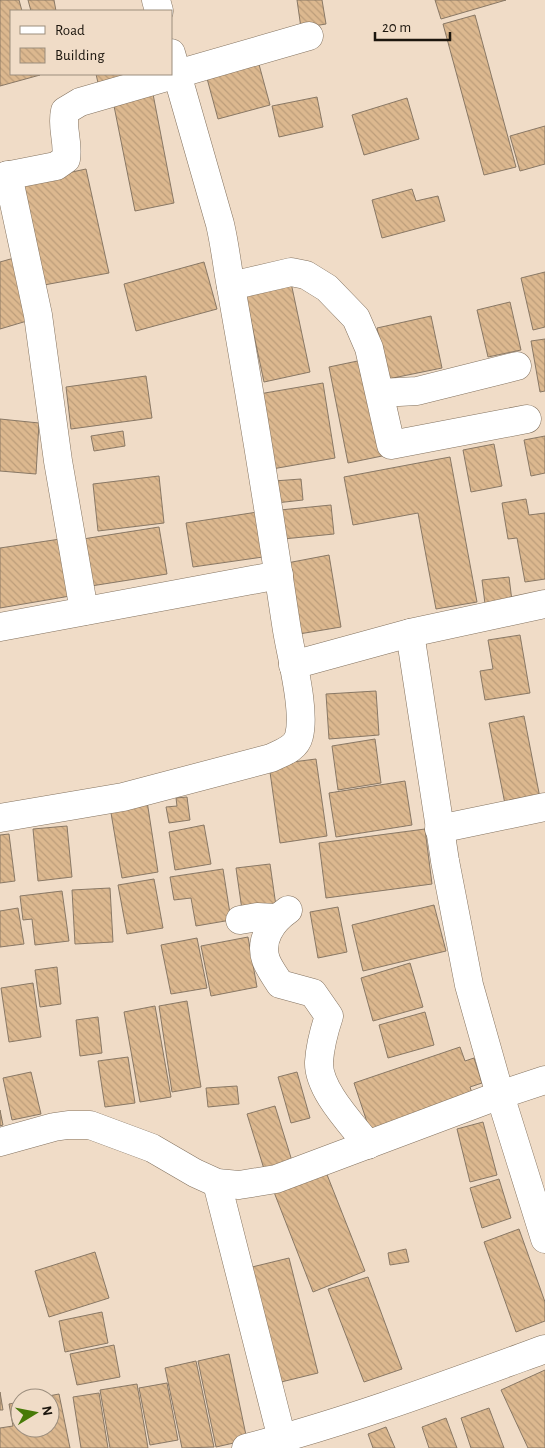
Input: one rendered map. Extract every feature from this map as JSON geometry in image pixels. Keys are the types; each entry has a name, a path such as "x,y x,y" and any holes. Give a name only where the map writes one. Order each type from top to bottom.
{"street":[{"path":"0,818 123,797 271,758 291,749 299,738 301,723 299,694 246,365 222,235 174,64 309,36"},
{"path":"84,611 58,461 38,315 4,176 56,166 66,159 68,149 63,120 65,111 80,102 147,75"},
{"path":"230,286 291,272 306,274 327,288 356,318 369,348 391,445 528,420"},
{"path":"380,393 417,391 517,366"},
{"path":"0,627 279,575"},
{"path":"293,665 410,633 545,604"},
{"path":"410,633 439,829 469,985 500,1095 545,1240"},
{"path":"439,829 545,807"},
{"path":"240,920 282,914 264,942 266,960 280,984 313,993 329,1016 322,1036 319,1064 323,1079 328,1094 368,1145"},
{"path":"0,1142 68,1124 90,1125 152,1148 195,1173 217,1183 239,1185 276,1179 545,1080"},
{"path":"217,1183 282,1439"},
{"path":"246,1448 282,1439 436,1389 545,1350"}],"building":[{"path":"0,0 19,0 22,10 10,10 10,75 40,75 0,86"},
{"path":"28,0 54,0 56,10 31,10"},
{"path":"297,0 322,0 326,24 301,28"},
{"path":"435,0 506,0 441,19"},
{"path":"475,15 516,167 484,175 443,24"},
{"path":"257,57 270,105 218,119 205,71"},
{"path":"96,75 129,75 98,83"},
{"path":"153,94 174,203 135,211 113,101"},
{"path":"317,97 323,127 279,137 272,106"},
{"path":"407,98 419,139 364,155 352,115"},
{"path":"545,126 545,164 520,171 510,136"},
{"path":"86,169 109,273 44,285 21,183"},
{"path":"412,189 416,201 438,196 445,221 382,238 372,200"},
{"path":"21,256 37,318 0,329 0,262"},
{"path":"204,262 217,309 136,331 124,284"},
{"path":"545,272 545,327 533,330 521,278"},
{"path":"290,278 310,372 264,382 244,288"},
{"path":"510,302 521,350 488,357 477,310"},
{"path":"431,316 442,368 388,379 377,328"},
{"path":"545,339 545,391 540,392 531,341"},
{"path":"367,359 387,455 348,463 329,367"},
{"path":"146,376 152,418 71,429 66,387"},
{"path":"323,383 335,458 272,469 259,394"},
{"path":"0,419 39,423 36,474 0,471"},
{"path":"123,431 125,446 94,451 91,436"},
{"path":"545,436 545,473 531,476 524,440"},
{"path":"494,444 502,486 471,492 463,450"},
{"path":"450,457 477,602 436,609 418,513 353,525 344,477"},
{"path":"159,476 164,523 98,531 93,484"},
{"path":"301,479 303,500 276,503 274,481"},
{"path":"526,499 529,515 545,513 545,579 525,582 517,538 508,539 502,503"},
{"path":"331,505 334,534 283,539 280,510"},
{"path":"264,511 270,556 193,567 186,523"},
{"path":"159,527 167,574 91,586 83,539"},
{"path":"67,538 76,595 0,608 0,548"},
{"path":"329,555 341,627 299,634 287,563"},
{"path":"509,577 512,601 485,604 482,580"},
{"path":"520,635 530,693 485,700 480,671 493,669 488,640"},
{"path":"376,691 379,735 329,739 326,694"},
{"path":"524,716 540,798 505,804 489,723"},
{"path":"375,739 381,783 338,790 332,746"},
{"path":"316,759 327,836 280,843 269,765"},
{"path":"405,781 412,825 336,837 329,793"},
{"path":"187,797 190,820 169,823 166,807 177,806 176,798"},
{"path":"147,801 158,872 122,878 110,807"},
{"path":"204,825 211,864 175,870 169,832"},
{"path":"67,826 72,877 38,881 33,829"},
{"path":"425,829 432,884 326,898 319,843"},
{"path":"9,834 15,881 0,883 0,835"},
{"path":"270,864 276,906 242,910 236,868"},
{"path":"223,869 231,920 196,926 191,898 174,900 170,877"},
{"path":"154,879 163,928 127,934 118,885"},
{"path":"110,888 113,942 75,944 72,890"},
{"path":"62,891 69,941 35,945 32,919 23,920 20,896"},
{"path":"434,905 446,951 363,971 352,925"},
{"path":"338,907 347,952 318,958 310,912"},
{"path":"18,908 24,944 0,947 0,911"},
{"path":"248,937 257,987 211,996 201,946"},
{"path":"197,938 207,988 171,994 161,945"},
{"path":"410,963 423,1007 373,1021 361,978"},
{"path":"57,967 61,1004 40,1007 35,970"},
{"path":"33,983 41,1037 9,1042 1,988"},
{"path":"187,1001 201,1087 172,1092 159,1006"},
{"path":"155,1006 171,1097 140,1102 124,1012"},
{"path":"425,1012 434,1045 388,1058 379,1025"},
{"path":"98,1017 102,1053 80,1056 76,1020"},
{"path":"460,1047 465,1061 474,1058 482,1083 470,1087 474,1099 371,1134 354,1083"},
{"path":"128,1057 135,1103 105,1107 98,1061"},
{"path":"31,1072 41,1114 12,1120 3,1078"},
{"path":"297,1072 310,1118 291,1123 278,1077"},
{"path":"237,1086 239,1104 208,1107 206,1088"},
{"path":"275,1106 292,1161 264,1169 247,1114"},
{"path":"0,1110 3,1125 0,1126"},
{"path":"483,1122 497,1175 470,1182 457,1129"},
{"path":"324,1167 365,1271 313,1292 272,1187"},
{"path":"499,1179 511,1218 482,1228 470,1188"},
{"path":"519,1229 545,1302 545,1321 516,1332 484,1242"},
{"path":"406,1249 409,1262 390,1265 388,1253"},
{"path":"95,1252 109,1298 49,1317 35,1271"},
{"path":"289,1258 318,1373 277,1383 248,1268"},
{"path":"368,1277 402,1369 364,1382 328,1289"},
{"path":"102,1312 108,1343 65,1352 59,1321"},
{"path":"114,1345 120,1377 77,1385 70,1354"},
{"path":"229,1354 247,1440 216,1447 198,1361"},
{"path":"196,1361 214,1447 182,1448 165,1368"},
{"path":"545,1370 545,1448 528,1448 501,1390"},
{"path":"167,1383 178,1440 150,1445 139,1388"},
{"path":"137,1384 148,1448 110,1448 100,1390"},
{"path":"0,1392 3,1410 0,1410"},
{"path":"99,1393 108,1448 81,1448 73,1397"},
{"path":"60,1399 70,1448 0,1448 0,1428 10,1426 10,1438 60,1438"},
{"path":"489,1408 504,1448 471,1448 461,1418"},
{"path":"446,1418 457,1448 429,1448 422,1427"},
{"path":"386,1427 395,1448 373,1448 368,1434"}]}
